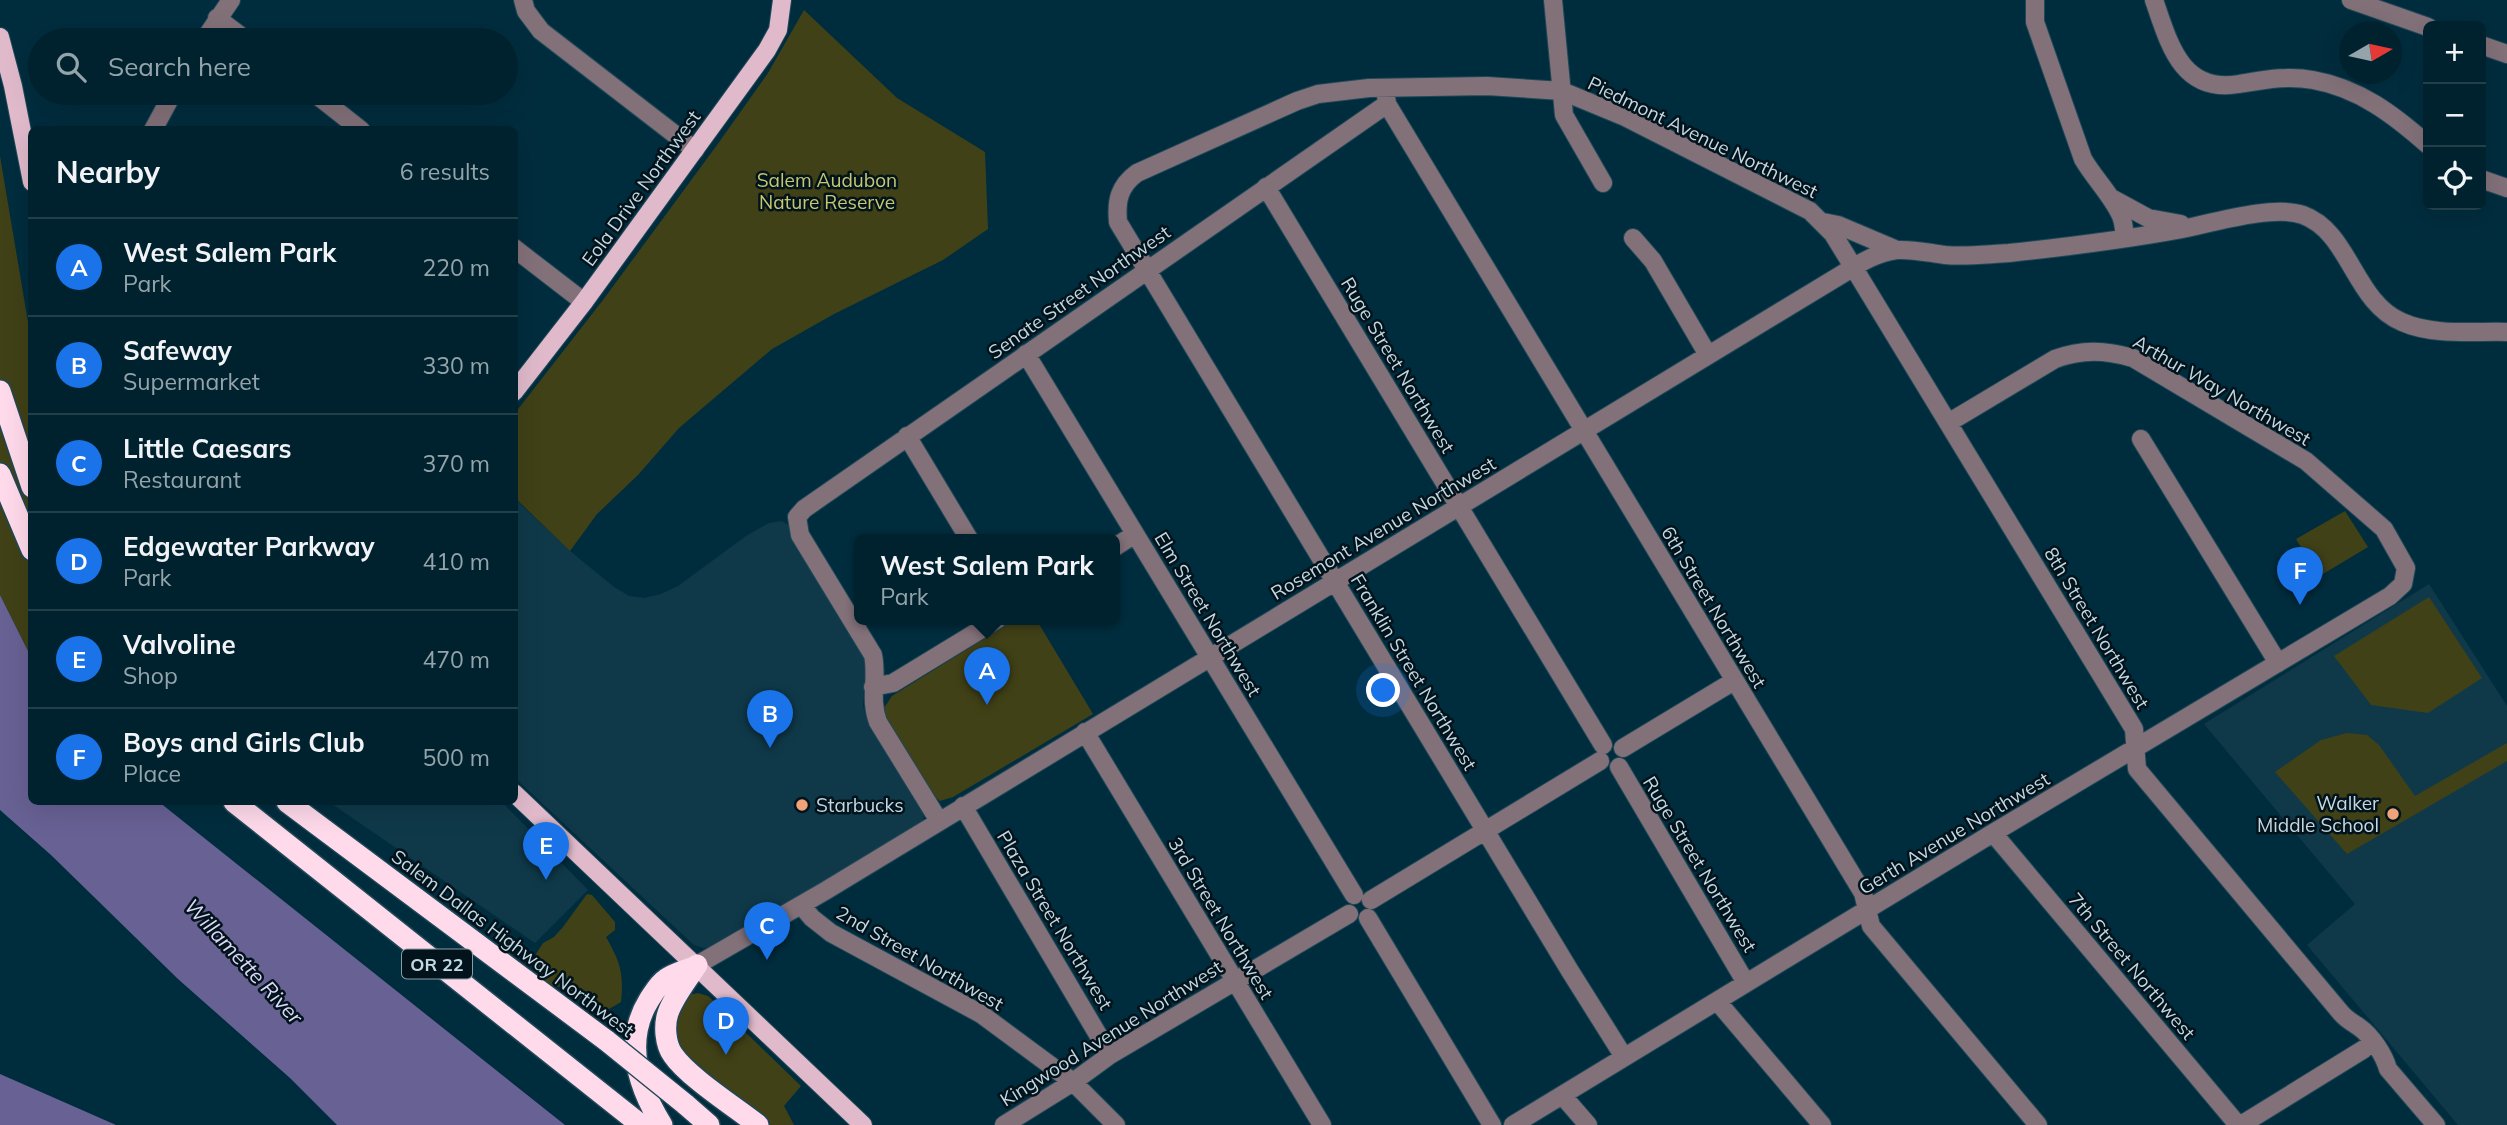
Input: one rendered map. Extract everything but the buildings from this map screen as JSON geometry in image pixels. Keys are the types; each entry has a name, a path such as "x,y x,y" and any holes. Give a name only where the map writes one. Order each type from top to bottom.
{"highway":[{"path":"0,391 28,475"},
{"path":"0,474 28,541"},
{"name":"OR 22","path":"238,805 641,1125"},
{"name":"Salem Dallas Highway Northwest","path":"290,805 607,1041 709,1125"},
{"path":"662,1125 638,1075 635,1050 638,1030 646,1005 664,979 696,965"},
{"path":"696,965 667,1015 666,1035 671,1053 694,1075 758,1125"}],"main road":[{"name":"Eola Drive Northwest","path":"518,387 584,302 774,40 781,20 782,0"},
{"path":"0,37 28,162"},
{"path":"518,797 863,1125"}],"street":[{"path":"212,28 231,0"},
{"path":"523,0 526,11 541,31 695,150"},
{"path":"1553,0 1563,115 1603,183"},
{"path":"2035,0 2035,22 2083,159 2122,219 2125,238"},
{"path":"2154,0 2180,64 2193,76 2222,86 2264,78 2288,77 2336,85 2380,106 2423,140"},
{"path":"2351,0 2423,25"},
{"path":"218,18 231,28"},
{"path":"2486,47 2507,54"},
{"name":"Piedmont Avenue Northwest","path":"1147,272 1118,222 1118,199 1128,180 1167,158 1297,101 1342,90 1386,96 1487,86 1562,92 1625,117 1810,211 1823,222 1853,267"},
{"name":"Senate Street Northwest","path":"854,624 800,535 797,517 804,509 1147,272 1266,187 1386,96"},
{"name":"6th Street Northwest","path":"1386,96 1584,431 1863,893 1871,926 2038,1125"},
{"path":"155,126 167,105"},
{"path":"329,105 356,126"},
{"path":"2486,181 2507,188"},
{"name":"Ruge Street Northwest","path":"1266,187 1459,506 1601,753"},
{"path":"2106,195 2148,218 2195,226"},
{"name":"Rosemont Avenue Northwest","path":"696,965 801,905 1853,267 1881,254 1897,250 1971,255 2125,238 2271,212 2299,214 2312,218 2328,232 2363,287 2391,317 2409,325 2430,329 2507,332"},
{"path":"1823,222 1838,225 1897,250"},
{"path":"1633,238 1653,261 1708,355"},
{"path":"518,251 584,302"},
{"name":"8th Street Northwest","path":"1853,267 2134,729 2137,769 2350,1023 2354,1036 2375,1063 2388,1069 2436,1125"},
{"name":"Franklin Street Northwest","path":"1147,272 1624,1057"},
{"name":"Arthur Way Northwest","path":"1948,423 2054,359 2072,352 2102,352 2133,358 2306,461 2384,529 2406,568"},
{"name":"Elm Street Northwest","path":"1026,354 1208,658 1364,904 1492,1125"},
{"path":"907,436 966,534"},
{"path":"2141,439 2278,663"},
{"path":"1120,544 1135,534"},
{"name":"Gerth Avenue Northwest","path":"1513,1125 1867,909 2390,596 2403,584 2406,568"},
{"name":"Senate Street Northwest","path":"855,625 873,655 876,670 873,687"},
{"path":"939,821 878,722 873,707 873,687 893,683 988,625"},
{"path":"1623,748 1734,681"},
{"name":"3rd Street Northwest","path":"1085,732 1322,1125"},
{"path":"1364,904 1485,830 1601,753 1610,742 1617,743 1626,755 1619,767 1612,769 1605,767 1601,753"},
{"name":"Ruge Street Northwest","path":"1619,767 1746,983"},
{"name":"Plaza Street Northwest","path":"963,806 1110,1055"},
{"name":"7th Street Northwest","path":"1993,833 2239,1125"},
{"name":"Kingwood Avenue Northwest","path":"1004,1125 1073,1082 1110,1055 1234,981 1349,915 1355,919 1364,904"},
{"name":"2nd Street Northwest","path":"801,905 831,933 981,1014 1073,1082 1116,1125"},
{"path":"1717,1001 1822,1125"},
{"name":"8th Street Northwest","path":"2350,1023 2361,1028 2385,1058 2388,1069"},
{"path":"2239,1125 2364,1049"},
{"path":"1562,1095 1588,1125"}],"shaded area":[{"path":"518,502 570,551 614,587 629,596 644,598 678,586 746,536 769,523 781,521 793,529 866,658 863,706 870,728 918,804 924,816 922,822 717,946 704,948 694,945 518,781"},
{"name":"Walker Middle School","path":"2429,584 2507,706 2507,1125 2458,1125 2307,945 2355,904 2204,724"},
{"path":"333,805 505,805 588,890 535,943"}],"green space":[{"name":"Salem Audubon Nature Reserve","path":"804,10 897,98 985,152 988,229 943,260 834,314 772,349 679,428 638,475 597,514 570,551 518,501 518,409 603,300 768,73"},
{"path":"0,156 28,322 28,651 0,595"},
{"path":"2345,511 2368,547 2318,577 2296,539"},
{"path":"2429,597 2482,678 2428,713 2371,705 2334,656"},
{"path":"1006,625 1040,625 1093,714 953,797 940,801 930,792 887,719 884,708 892,696"},
{"path":"2347,733 2367,735 2379,745 2415,796 2507,743 2507,761 2347,854 2275,772 2321,740"},
{"path":"587,894 592,895 615,922 615,930 606,937 620,968 622,992 621,1002 609,1009 593,1009 585,999 565,988 549,985 537,971 536,954 543,943 554,937 563,927"},
{"path":"698,993 708,996 801,1086 784,1106 794,1125 767,1125 680,1050 675,1028 679,1009 689,995"}],"water":[{"name":"Willamette River","path":"0,595 28,651 28,805 163,805 565,1125 337,1125 290,1078 178,979 51,855 0,810"},
{"path":"0,1074 116,1125 0,1125"}],"place":[{"name":"Boys and Girls Club","path":"2300,605"},
{"name":"West Salem Park","path":"987,705"},
{"name":"Safeway","path":"770,748"},
{"name":"Starbucks","path":"802,805"},
{"name":"Walker Middle School","path":"2393,814"},
{"name":"Valvoline","path":"546,880"},
{"name":"Little Caesars","path":"767,960"},
{"name":"Edgewater Parkway","path":"726,1055"}]}
